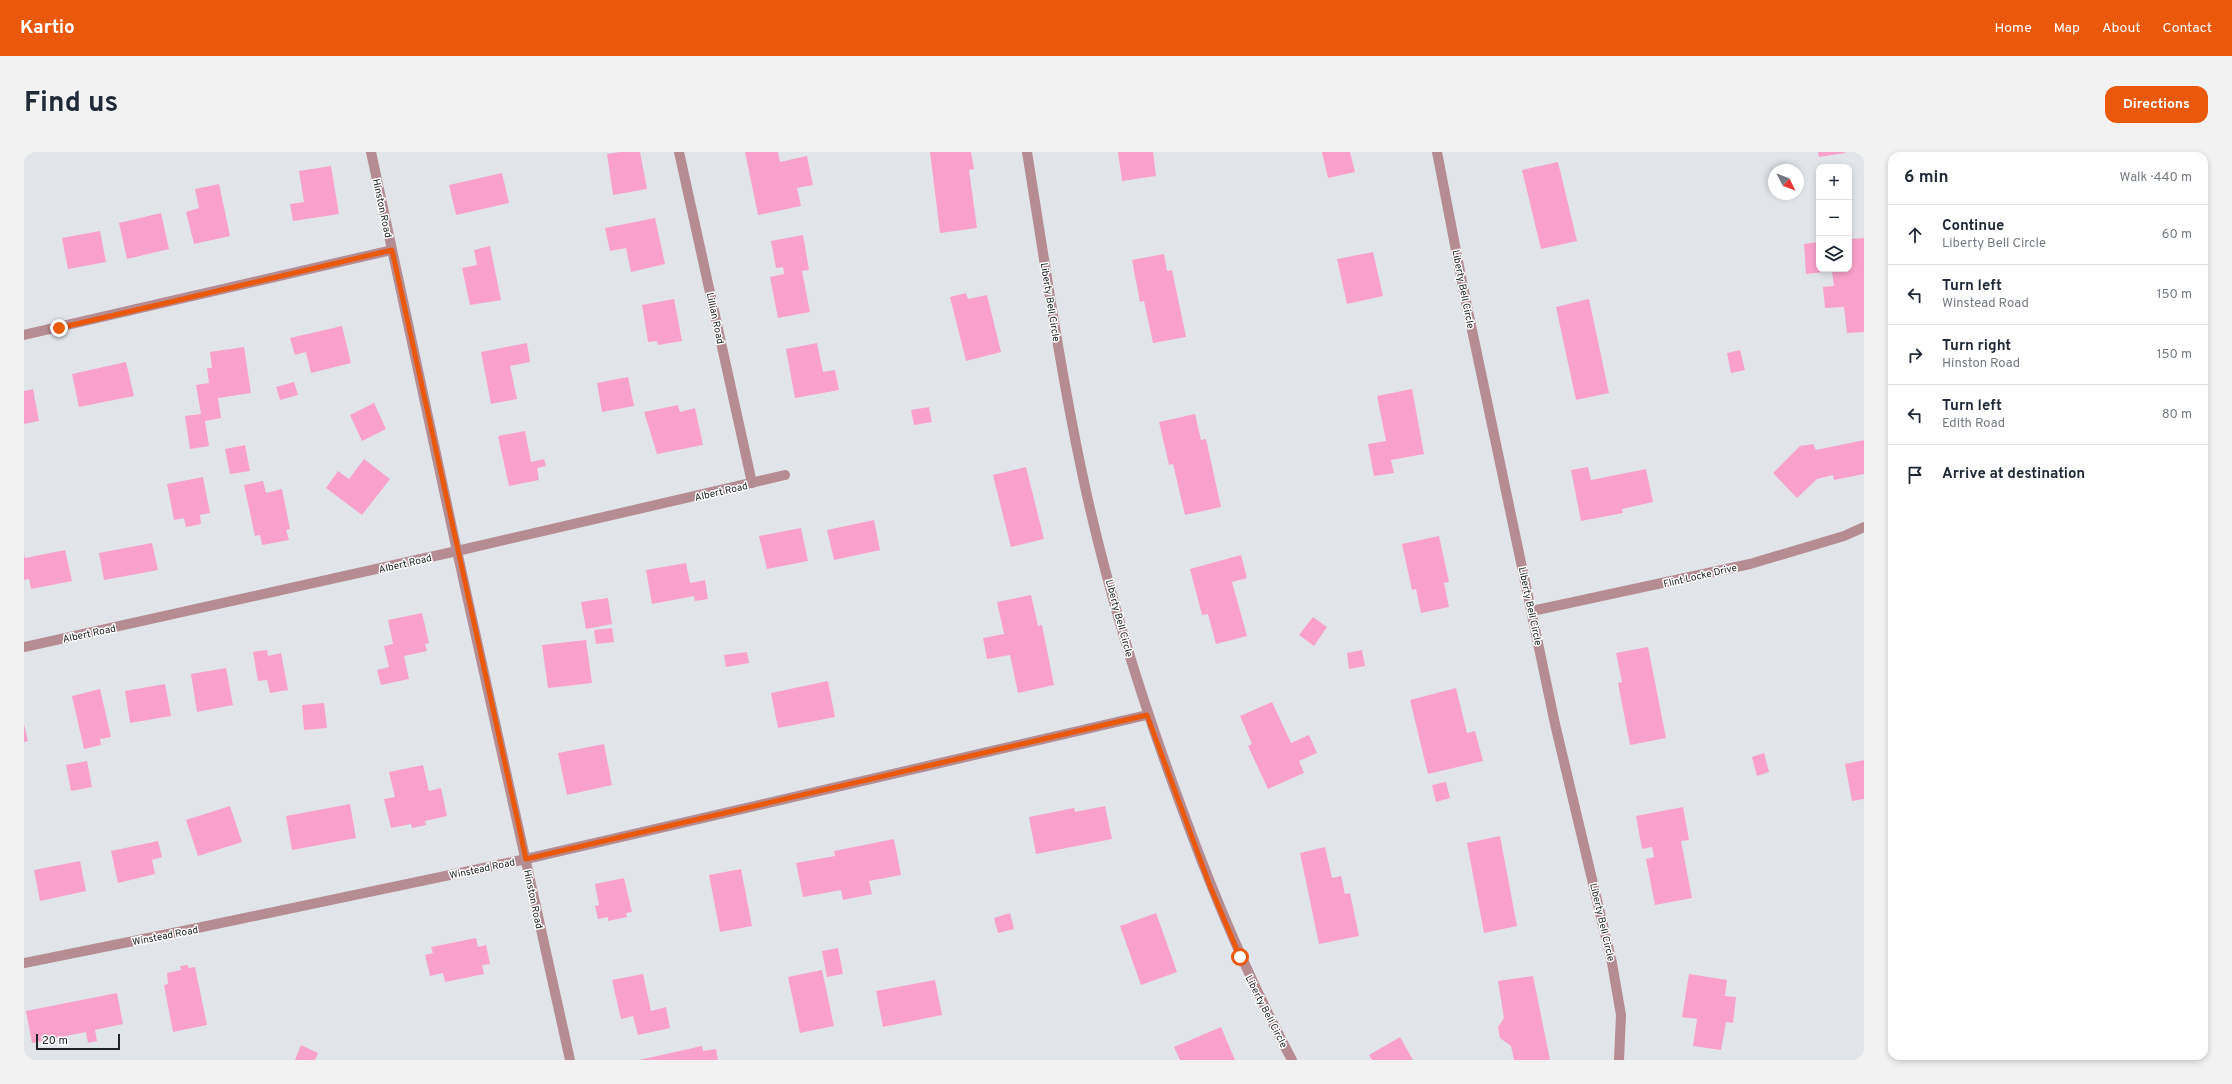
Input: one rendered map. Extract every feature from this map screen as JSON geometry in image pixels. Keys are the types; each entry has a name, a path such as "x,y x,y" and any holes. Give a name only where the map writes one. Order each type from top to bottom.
{"street":[{"name":"Hinston Road","path":"371,152 457,551 570,1060"},
{"name":"Lillian Road","path":"679,152 752,483"},
{"name":"Liberty Bell Circle","path":"1027,152 1056,331 1081,469 1116,609 1147,715 1210,886 1240,957 1292,1060"},
{"name":"Liberty Bell Circle","path":"1437,152 1464,292 1555,724 1612,963 1621,1015 1618,1060"},
{"path":"24,335 392,250"},
{"name":"Albert Road","path":"24,647 457,551 785,475"},
{"name":"Flint Locke Drive","path":"1532,611 1750,564 1844,536 1864,527"},
{"name":"Winstead Road","path":"24,962 191,930 526,859 1147,715"}],"building":[{"path":"620,152 640,152 647,189 613,195 607,154"},
{"path":"745,152 778,152 780,162 807,156 813,185 797,188 801,206 758,215"},
{"path":"930,152 971,152 974,169 969,170 977,228 940,233"},
{"path":"1118,152 1153,152 1156,176 1122,181"},
{"path":"1322,152 1350,152 1355,172 1328,178"},
{"path":"1818,152 1845,152 1845,153 1819,157"},
{"path":"1558,162 1577,241 1541,249 1522,170"},
{"path":"331,166 339,214 293,221 290,204 304,202 299,171"},
{"path":"502,173 509,203 456,215 449,185"},
{"path":"219,184 230,236 194,244 186,212 199,208 195,189"},
{"path":"161,213 169,249 127,259 119,223"},
{"path":"655,218 665,264 631,272 626,248 610,251 605,228"},
{"path":"100,231 106,262 68,269 62,238"},
{"path":"803,235 809,270 802,271 810,312 778,318 770,277 784,274 783,267 776,268 771,241"},
{"path":"1864,238 1864,332 1847,333 1844,307 1825,308 1823,287 1834,286 1832,272 1852,272 1852,239"},
{"path":"1816,242 1816,272 1823,272 1806,274 1804,244"},
{"path":"490,246 501,300 470,305 462,268 477,265 474,250"},
{"path":"1373,252 1383,296 1347,304 1337,259"},
{"path":"1164,254 1167,271 1172,270 1186,337 1153,343 1144,301 1140,302 1132,260"},
{"path":"966,293 968,299 987,295 1001,352 966,361 950,297"},
{"path":"674,299 682,341 658,345 657,341 648,342 642,305"},
{"path":"1589,299 1609,393 1576,400 1556,307"},
{"path":"342,326 351,363 311,373 306,352 295,355 290,338"},
{"path":"527,343 530,362 510,366 517,399 491,404 481,352"},
{"path":"817,343 823,372 835,370 839,390 795,398 786,349"},
{"path":"244,347 251,393 218,398 221,418 205,421 209,446 190,449 185,416 201,414 196,385 209,383 207,368 212,368 210,352"},
{"path":"1740,350 1745,370 1731,373 1727,353"},
{"path":"126,362 134,396 79,407 72,374"},
{"path":"628,377 634,406 602,412 597,383"},
{"path":"294,382 298,395 280,400 276,387"},
{"path":"33,389 39,421 24,424 24,391"},
{"path":"1412,389 1424,454 1391,460 1394,473 1374,476 1368,444 1386,441 1377,396"},
{"path":"374,403 386,429 362,441 350,415"},
{"path":"678,405 680,412 695,408 703,445 657,454 644,412"},
{"path":"929,407 932,422 914,425 911,410"},
{"path":"1195,414 1201,440 1206,439 1221,507 1185,515 1173,464 1169,465 1159,422"},
{"path":"525,431 531,462 544,459 546,466 537,468 539,480 509,486 498,436"},
{"path":"1864,440 1864,474 1834,480 1833,475 1817,479 1797,498 1773,473 1800,446 1813,444 1816,450"},
{"path":"245,445 250,471 230,474 225,449"},
{"path":"364,459 390,479 362,515 326,488 338,471 349,479"},
{"path":"1026,467 1044,539 1011,547 993,475"},
{"path":"1588,467 1591,480 1646,469 1653,502 1622,509 1623,513 1581,521 1571,470"},
{"path":"203,477 210,513 200,515 201,524 186,527 184,518 174,520 167,484"},
{"path":"263,481 266,493 282,489 290,529 286,530 289,540 262,545 260,535 255,536 244,485"},
{"path":"874,520 880,550 834,560 827,530"},
{"path":"801,528 808,561 767,569 759,536"},
{"path":"1439,536 1449,582 1444,583 1449,607 1421,613 1416,589 1412,590 1402,544"},
{"path":"152,543 158,570 104,580 99,553"},
{"path":"65,550 72,581 31,589 29,579 24,580 24,554 25,558"},
{"path":"1241,555 1247,578 1232,582 1247,636 1216,644 1208,614 1202,615 1190,569"},
{"path":"686,563 690,583 705,580 708,599 695,601 694,596 652,604 646,570"},
{"path":"1031,595 1038,626 1042,625 1054,685 1018,693 1010,655 987,659 983,638 1004,634 997,602"},
{"path":"608,598 612,624 586,629 581,602"},
{"path":"422,613 429,643 425,644 427,651 404,656 409,679 381,685 377,670 389,667 384,646 393,644 388,620"},
{"path":"1313,617 1327,627 1314,646 1299,635"},
{"path":"612,628 614,642 596,644 594,630"},
{"path":"586,640 592,683 548,688 542,645"},
{"path":"1648,647 1666,738 1630,745 1618,683 1622,682 1616,653"},
{"path":"267,650 268,656 281,653 288,690 270,693 267,680 258,681 253,652"},
{"path":"1362,650 1365,666 1349,669 1347,653"},
{"path":"747,652 749,663 726,667 724,655"},
{"path":"226,668 233,705 197,712 191,674"},
{"path":"828,681 835,717 778,728 771,693"},
{"path":"165,684 171,716 130,723 125,691"},
{"path":"1456,688 1467,733 1475,731 1483,761 1428,774 1410,700"},
{"path":"100,689 111,737 100,739 101,745 84,749 72,696"},
{"path":"1272,702 1291,743 1309,735 1317,753 1299,761 1304,773 1268,789 1248,746 1252,744 1240,716"},
{"path":"324,703 327,728 304,730 302,705"},
{"path":"24,724 28,741 24,742"},
{"path":"604,744 612,785 567,795 558,753"},
{"path":"1764,753 1769,772 1757,776 1752,757"},
{"path":"1864,760 1864,799 1852,801 1845,764"},
{"path":"87,761 92,787 71,791 66,765"},
{"path":"423,765 429,791 441,788 447,816 425,821 426,825 412,828 411,824 391,828 384,799 395,797 389,772"},
{"path":"1446,782 1450,798 1436,802 1432,785"},
{"path":"350,804 356,838 292,850 286,816"},
{"path":"230,806 242,842 198,856 186,820"},
{"path":"1105,806 1112,839 1036,854 1029,817 1074,808 1075,812"},
{"path":"1683,807 1689,840 1681,841 1692,898 1655,905 1646,859 1654,857 1652,847 1642,849 1636,816"},
{"path":"1500,836 1517,926 1484,933 1467,843"},
{"path":"894,839 901,875 869,881 872,894 843,900 841,890 803,897 796,863 835,856 834,851"},
{"path":"158,841 162,857 152,860 155,874 118,883 111,851"},
{"path":"1325,847 1332,878 1341,876 1345,894 1350,893 1359,936 1319,944 1300,853"},
{"path":"80,861 86,891 40,901 34,870"},
{"path":"741,869 752,926 720,932 709,875"},
{"path":"624,878 632,912 626,913 627,917 608,921 608,917 598,919 595,906 599,905 595,884"},
{"path":"1010,913 1014,929 998,933 994,918"},
{"path":"1156,913 1177,972 1141,985 1120,926"},
{"path":"476,938 478,947 486,945 490,964 482,965 484,974 445,982 443,973 430,976 425,955 433,953 431,947"},
{"path":"838,948 843,974 827,977 822,951"},
{"path":"188,965 188,968 195,967 207,1025 173,1032 164,985 168,984 167,973 181,970 180,966"},
{"path":"822,970 834,1026 800,1033 788,977"},
{"path":"643,974 651,1011 666,1007 670,1028 638,1035 633,1016 621,1019 612,980"},
{"path":"1689,974 1727,980 1725,996 1736,997 1733,1023 1726,1022 1721,1050 1693,1046 1697,1019 1682,1017"},
{"path":"1533,976 1550,1060 1514,1060 1511,1046 1500,1038 1498,1027 1504,1018 1498,981"},
{"path":"935,980 942,1015 883,1027 876,991"},
{"path":"117,993 123,1024 95,1030 97,1041 88,1043 86,1032 32,1043 26,1011"},
{"path":"1221,1027 1235,1060 1180,1060 1174,1047"},
{"path":"1400,1037 1413,1060 1372,1060 1369,1055"},
{"path":"301,1045 318,1053 315,1060 295,1060"},
{"path":"702,1046 703,1051 716,1049 718,1060 639,1060"}],"route":[{"path":"59,328 392,250 457,551 526,859 1147,715 1210,886 1240,957"}]}
